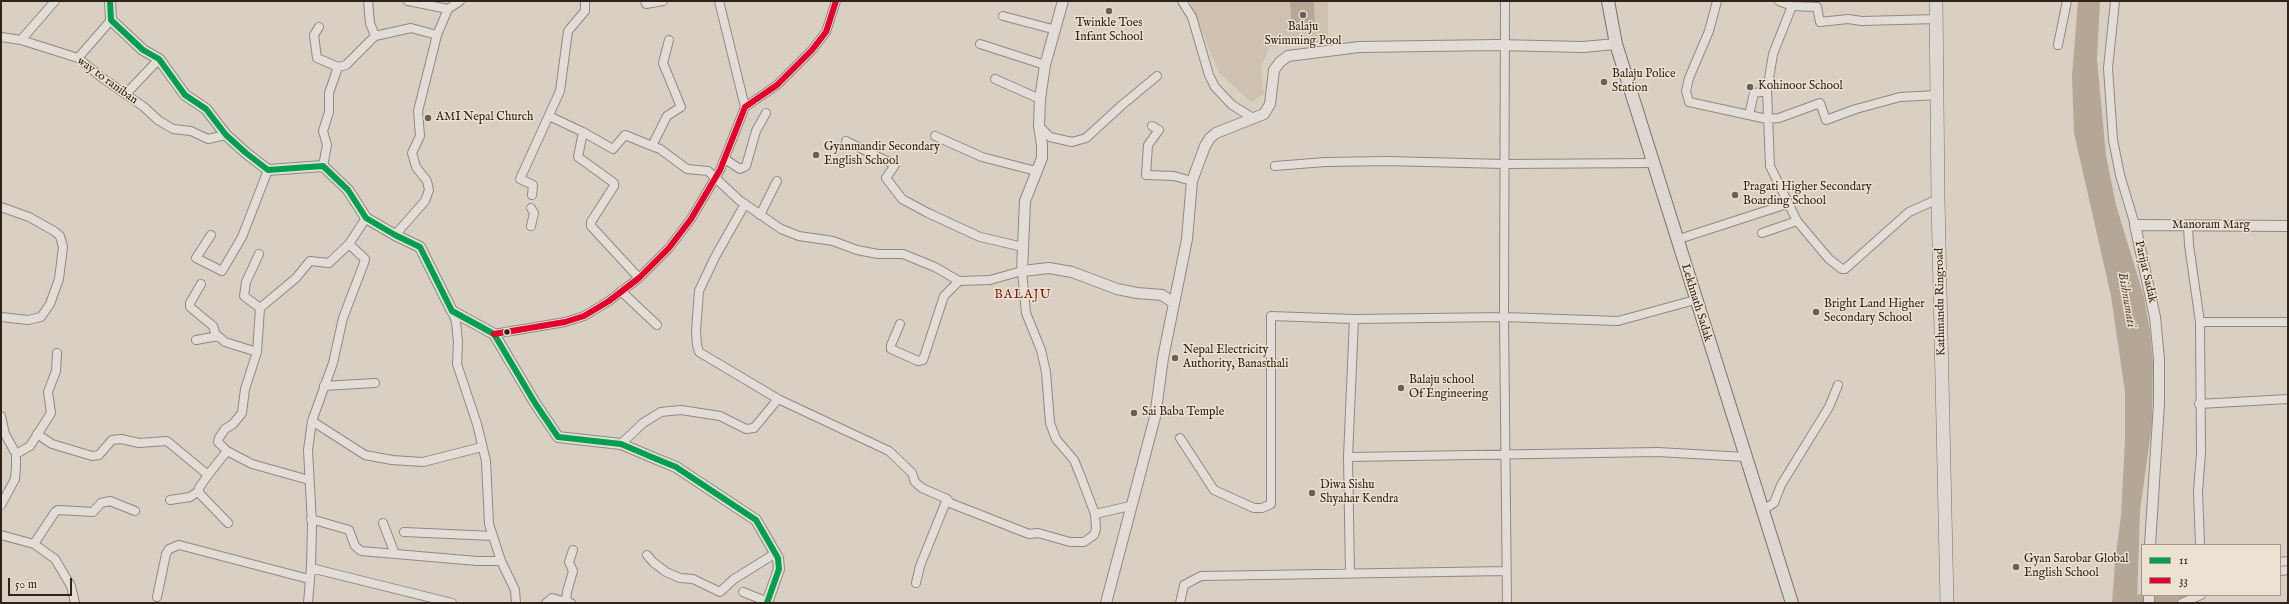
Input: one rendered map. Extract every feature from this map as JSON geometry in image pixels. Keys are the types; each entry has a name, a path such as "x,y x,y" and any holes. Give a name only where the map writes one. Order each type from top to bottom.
{"highway":[{"name":"Kathmandu Ringroad","path":"1936,1 1938,199 1948,603"}],"main road":[{"name":"Lekhnath Sadak","path":"1608,1 1616,44 1676,240 1792,603"}],"street":[{"path":"21,40 55,1"},
{"path":"110,1 111,20 143,50 159,59 186,95 206,109 226,135 268,170 323,166 348,190 366,218 395,235 420,247 456,322 458,335 457,364 486,461 489,518 501,561 511,580 516,603"},
{"path":"368,1 370,23 375,36"},
{"path":"408,1 448,9"},
{"path":"395,235 425,201 429,190 427,181 416,167 412,153 420,136 418,111 437,35 448,9 460,1"},
{"path":"532,195 533,185 520,179 560,91 568,31 585,11 585,1"},
{"path":"645,1 646,4 664,1"},
{"path":"494,334 565,322 584,316 639,278 669,248 691,219 726,159 744,107 719,1"},
{"path":"744,107 777,85 812,50 826,32 836,1"},
{"path":"745,204 715,257 699,291 697,345 704,356 744,377 778,399 889,451 912,473 915,482 922,488 947,498 950,503 1029,534 1038,533 1070,542 1084,542 1094,535 1096,529 1095,514 1074,460 1052,432 1046,372 1041,350 1026,313 1022,271 1025,201 1042,158 1042,145 1039,126 1040,99 1045,64 1056,30 1063,1"},
{"path":"1182,1 1192,17 1209,75 1215,88 1232,105 1253,118"},
{"path":"1505,1 1504,316 1507,603"},
{"path":"1717,1 1709,31 1689,78 1686,92 1689,102 1767,120 1779,118 1818,102 1820,103 1826,120 1856,109 1900,97 1938,95"},
{"path":"1779,1 1792,6 1817,7 1820,22 1848,19 1862,21 1937,19"},
{"path":"2058,45 2066,1"},
{"name":"Parijat Sadak","path":"2114,1 2108,68 2113,140 2120,175 2135,225 2153,305 2159,359 2159,403 2150,544"},
{"path":"1792,6 1773,54 1767,91 1767,120 1770,166 1797,222 1829,259 1845,269 1909,212 1938,199"},
{"path":"1003,16 1056,30"},
{"path":"78,58 111,20"},
{"path":"319,27 314,35 318,58 338,67 346,65 375,36 412,28 437,35"},
{"name":"way to raniban","path":"1,37 21,40 78,58 144,107 158,120 172,128 191,131 208,139 226,135"},
{"path":"652,146 667,116 681,107 663,62 670,40"},
{"path":"980,44 1045,64"},
{"path":"1106,603 1130,506 1155,417 1163,358 1187,239 1192,181 1205,146 1210,138 1216,133 1264,114 1270,104 1274,70 1280,62 1288,56 1359,47 1506,46 1583,48 1616,44"},
{"path":"126,94 159,59"},
{"path":"323,166 327,145 323,131 330,112 329,93 338,67"},
{"path":"1039,126 1050,137 1072,142 1086,138 1157,76"},
{"path":"995,79 1040,99"},
{"path":"1749,115 1754,92 1767,91"},
{"path":"726,159 740,169 746,166 756,131 766,113"},
{"path":"549,116 583,132 613,149 625,135 660,149 687,169 708,171 745,204 760,215 780,229 799,236 826,240 878,254 903,254 935,267 959,281 990,280 1022,271 1049,268 1072,272 1117,289 1137,293 1162,295 1174,303"},
{"path":"1152,126 1159,130 1148,145 1146,175 1174,176 1192,181"},
{"path":"583,132 578,157 614,183 591,226 639,278"},
{"path":"935,136 982,157 1036,171"},
{"path":"846,141 895,165 886,178 902,198 928,213 980,237 1023,247"},
{"path":"1275,166 1387,161 1504,164 1653,163"},
{"path":"211,235 196,258 222,271 242,236 268,170"},
{"path":"760,215 777,181"},
{"path":"1676,240 1787,204"},
{"path":"1,207 28,217 54,231 60,236 64,247 59,279 50,304 41,317 28,320 1,316"},
{"path":"531,208 534,213 531,226"},
{"path":"309,480 252,464 227,451 218,442 225,429 233,424 242,413 245,390 257,352 260,308 296,278 310,261 329,263 349,244 366,218"},
{"path":"1762,233 1797,222"},
{"name":"Manoram Marg","path":"2135,225 2288,226"},
{"path":"2188,226 2189,245 2200,322 2200,544"},
{"path":"308,603 311,568 311,519 308,450 312,421 324,386 343,318 365,259 349,244"},
{"path":"260,254 246,282 244,296 260,308"},
{"path":"900,324 891,345 891,349 918,361 923,360 944,296 959,281"},
{"path":"201,284 190,303 190,307 213,326 216,336 225,342 257,352"},
{"path":"621,291 657,325"},
{"path":"1180,438 1214,490 1254,508 1262,508 1271,504 1271,316 1354,320 1504,316 1618,321 1695,300"},
{"path":"452,312 494,334 535,403 558,437 621,444 676,467 756,520 776,552 779,569 767,602 743,592"},
{"path":"1350,574 1348,457 1354,320"},
{"path":"2200,322 2288,322"},
{"path":"196,340 205,340 216,336"},
{"path":"16,454 30,446 36,434 51,413 48,392 56,371 58,353"},
{"path":"324,386 375,384"},
{"path":"1763,510 1774,504 1781,485 1829,407 1838,385"},
{"path":"621,444 643,423 661,412 681,410 720,416 746,429 754,428 778,399"},
{"path":"2200,404 2288,399"},
{"path":"1,416 5,434 16,454 15,479 1,505"},
{"path":"312,421 365,455 392,460 422,462 482,447"},
{"path":"36,434 52,444 92,456 99,455 112,440 121,439 139,444 168,441 208,475"},
{"path":"170,500 190,497 199,491 208,475 227,451"},
{"path":"1348,457 1658,452 1745,457"},
{"path":"199,491 228,523"},
{"path":"916,583 920,566 947,498"},
{"path":"34,544 54,512 58,510 93,512 101,504 110,501 135,511"},
{"path":"1095,514 1130,506"},
{"path":"311,519 349,530 355,546 361,551 477,561 501,561"},
{"path":"383,523 395,554"},
{"path":"404,532 455,532 493,536"},
{"path":"1,535 34,544 55,559 64,571 71,586 75,603"},
{"path":"157,597 166,554 169,549 179,544 309,580"},
{"path":"546,603 552,598 568,602 574,571 569,562 573,550"},
{"path":"647,555 666,572 680,578 693,579 720,592 734,579 776,552"},
{"path":"311,568 452,603"},
{"path":"1180,603 1184,585 1201,576 1506,571"},
{"path":"2182,603 2200,596"}],"shaded area":[{"path":"1190,1 1328,1 1328,42 1269,47 1261,68 1264,94 1251,102 1219,73"}],"water":[{"name":"Balaju Swimming Pool","path":"1290,1 1314,1 1315,29 1292,30"},
{"name":"Bishnumati","path":"2078,1 2100,1 2097,59 2106,155 2116,205 2144,297 2150,331 2153,364 2152,424 2140,511 2137,603 2112,603 2121,515 2125,439 2125,392 2111,296 2074,133 2072,76"}],"waterway":[{"path":"2281,567 2288,565"},
{"path":"2129,603 2180,598 2185,596"}],"transit line":[{"name":"11","path":"110,1 111,20 143,50 159,59 185,95 206,109 226,135 246,153 268,170 323,166 348,190 366,218 395,235 420,247 452,311 494,334 535,403 558,437 621,444 676,467 756,520 778,558 779,569 767,603"},
{"name":"33","path":"494,334 565,322 584,316 609,301 639,278 669,248 691,219 720,170 745,107 777,85 812,50 826,32 836,1"}],"place":[{"name":"Twinkle Toes Infant School","path":"1109,11"},
{"name":"Balaju Swimming Pool","path":"1303,15"},
{"name":"Balaju Police Station","path":"1604,82"},
{"name":"Kohinoor School","path":"1750,87"},
{"name":"AMI Nepal Church","path":"428,118"},
{"name":"Gyanmandir Secondary English School","path":"816,155"},
{"name":"Pragati Higher Secondary Boarding School","path":"1735,195"},
{"name":"Bright Land Higher Secondary School","path":"1816,312"},
{"name":"Nepal Electricity Authority, Banasthali","path":"1175,358"},
{"name":"Balaju school Of Engineering","path":"1401,388"},
{"name":"Sai Baba Temple","path":"1134,413"},
{"name":"Diwa Sishu Shyahar Kendra","path":"1312,493"},
{"name":"Gyan Sarobar Global English School","path":"2016,567"}],"district":[{"name":"BALAJU","path":"1023,295"}]}
